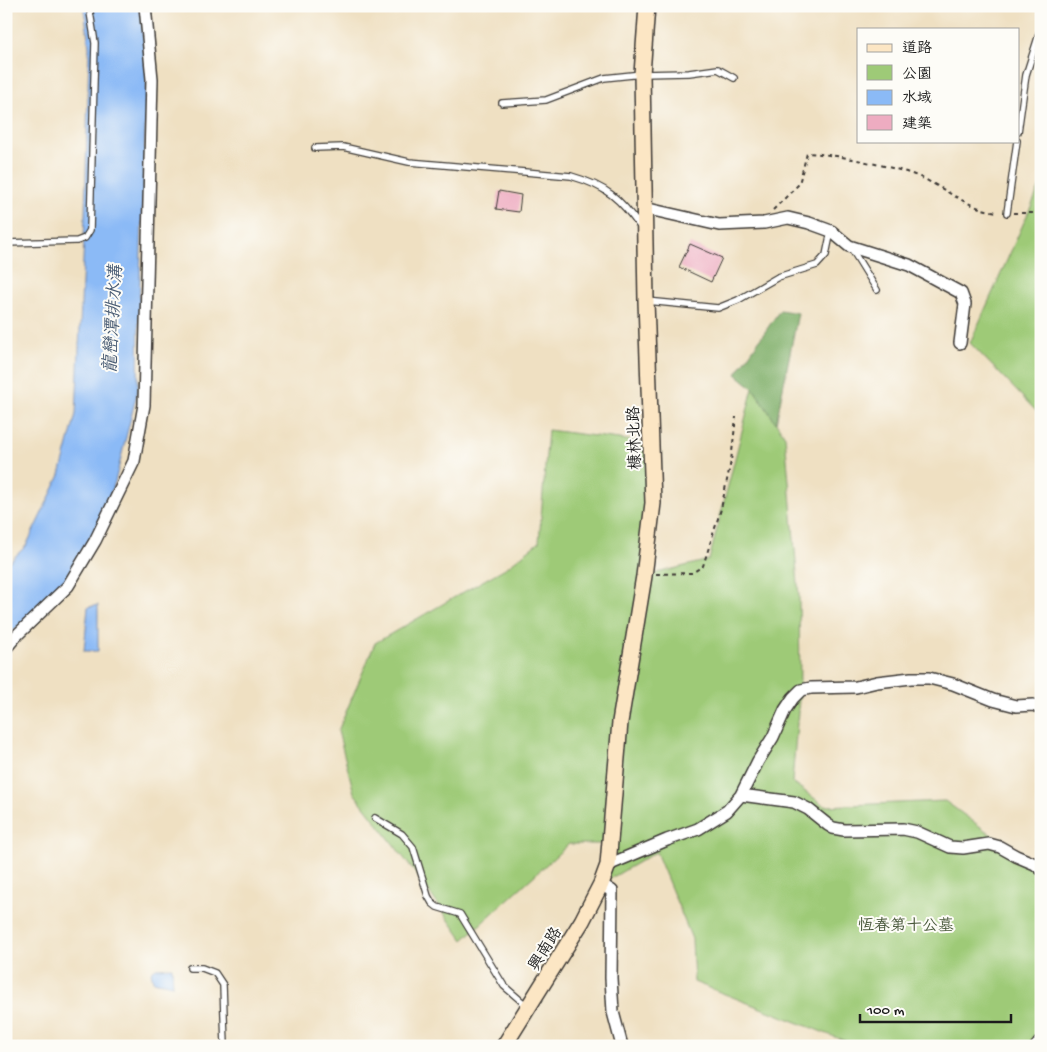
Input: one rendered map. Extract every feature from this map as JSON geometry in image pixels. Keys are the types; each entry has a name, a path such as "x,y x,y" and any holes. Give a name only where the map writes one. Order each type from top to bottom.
{"street":[{"path":"6,648 68,586 95,541 134,461 144,404 152,79 145,6"},
{"name":"槺林北路","path":"608,865 620,722 644,576 653,503 646,301 642,74 647,6"},
{"path":"644,208 719,225 764,223 788,218 831,230 850,246 909,265 961,293 965,304 960,344"},
{"path":"608,865 667,840 698,830 727,811 741,795 758,761 773,737 785,710 800,690 856,687 911,678 929,678 953,684 993,700 1016,706 1032,705 1041,708"},
{"path":"741,795 794,802 808,809 833,828 844,830 903,829 917,832 950,847 963,848 988,844 1000,847 1035,864 1041,869"},
{"name":"興南路","path":"504,1046 582,921 602,884 608,865"},
{"path":"602,884 612,891 612,1012 622,1046"}],"lane":[{"path":"6,244 78,241 85,238 90,230 94,43 89,6"},
{"path":"1020,118 1026,75 1041,28"},
{"path":"502,103 546,100 604,78 718,70 734,78"},
{"path":"1007,213 1017,142"},
{"path":"315,148 343,147 409,162 571,176 602,187 616,197 645,234"},
{"path":"646,301 718,308 738,300 778,277 817,265 826,256 831,230"},
{"path":"850,246 877,290"},
{"path":"375,818 402,834 412,847 432,903 437,907 460,914 504,986 528,1007"},
{"path":"190,968 202,968 215,973 223,985 225,1046"},
{"path":"1033,1046 1041,1036"}],"path":[{"path":"764,223 771,212 798,184 807,153 827,154 905,171 924,179 972,206 992,212 1035,212 1041,210"},
{"path":"644,576 662,573 692,573 703,566 721,509 731,461 736,417"}],"green space":[{"path":"1041,184 1041,422 1039,414 970,343"},
{"path":"780,310 798,313 776,423 753,388 736,374"},
{"name":"恆春第十公墓","path":"753,388 785,436 799,596 800,688 792,782 825,806 945,801 1041,871 1041,1046 858,1046 694,982 692,939 656,852 601,884 607,844 569,844 463,940 417,875 354,793 338,731 375,643 507,567 539,542 548,430 650,443 645,576 709,560"}],"water":[{"name":"龍巒潭排水溝","path":"84,6 140,6 147,77 138,389 115,482 95,533 56,595 37,613 6,636 6,565 26,546 60,475 76,414 85,216 89,47"},
{"path":"98,605 98,651 84,651 88,607"},
{"path":"172,967 173,985 153,981 151,972 156,968"}],"building":[{"path":"499,191 521,195 519,212 496,209"},
{"path":"690,244 722,258 711,282 679,267"}]}
